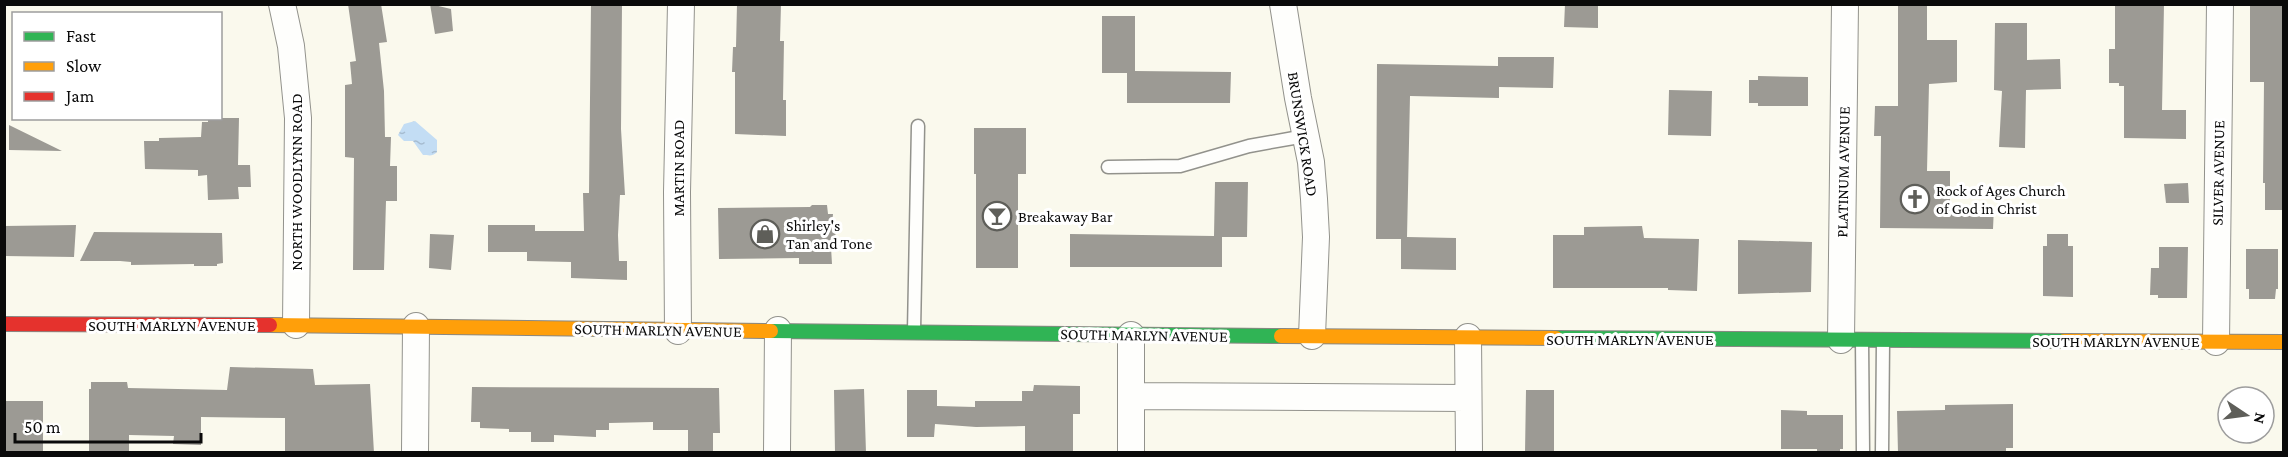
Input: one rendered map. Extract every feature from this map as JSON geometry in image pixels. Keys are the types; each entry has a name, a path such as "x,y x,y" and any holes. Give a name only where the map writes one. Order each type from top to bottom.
{"street":[{"name":"NORTH WOODLYNN ROAD","path":"282,4 291,46 298,118 296,325"},
{"name":"MARTIN ROAD","path":"678,331 677,192 681,4"},
{"name":"BRUNSWICK ROAD","path":"1283,4 1311,162 1316,237 1312,336"},
{"name":"PLATINUM AVENUE","path":"1845,4 1852,340"},
{"name":"SILVER AVENUE","path":"2216,342 2220,4"},
{"name":"SOUTH MARLYN AVENUE","path":"4,324 416,326 1131,335 2283,342"},
{"path":"415,453 416,326"},
{"path":"777,453 778,330"},
{"path":"1131,335 1131,453"},
{"path":"1468,337 1469,453"},
{"path":"1132,396 1467,398"}],"lane":[{"path":"914,332 918,126"},
{"path":"1108,167 1180,166 1249,146 1305,136"},
{"path":"1852,340 1863,453"},
{"path":"1882,453 1883,340"}],"water":[{"path":"415,121 437,140 437,152 434,155 423,155 413,141 404,141 398,135 404,124"}],"building":[{"path":"348,4 381,4 387,42 379,43 384,91 385,137 391,137 390,166 397,166 397,201 386,201 384,270 353,270 354,158 345,157 345,85 352,84 350,62 356,61"},
{"path":"430,4 451,9 453,31 435,34"},
{"path":"591,4 622,4 621,129 625,195 620,195 618,235 619,261 627,261 627,280 571,278 571,262 527,261 527,252 488,252 488,225 535,225 535,231 584,231 583,193 589,193"},
{"path":"737,4 781,4 780,41 784,41 783,100 786,100 786,136 735,134 735,72 732,72 733,47 736,47"},
{"path":"1565,4 1598,4 1598,28 1564,27"},
{"path":"1898,4 1927,4 1927,40 1957,40 1957,82 1929,84 1927,171 1950,171 1950,206 1994,206 1993,229 1880,228 1881,136 1874,136 1875,106 1898,106"},
{"path":"2115,4 2164,4 2162,110 2186,110 2186,139 2124,138 2124,86 2119,86 2119,83 2109,83 2109,49 2115,49"},
{"path":"2250,4 2283,4 2283,210 2265,210 2264,82 2250,82"},
{"path":"1102,16 1135,16 1135,71 1231,72 1230,103 1127,103 1127,73 1102,73"},
{"path":"1995,23 2027,23 2027,60 2060,59 2061,89 2026,90 2025,148 1999,147 2002,91 1994,90"},
{"path":"1498,57 1554,57 1553,88 1499,87 1499,98 1410,96 1407,237 1456,238 1456,270 1401,269 1401,239 1376,239 1377,64 1498,66"},
{"path":"1758,76 1808,77 1808,106 1758,106 1758,103 1749,103 1749,80 1758,80"},
{"path":"1669,90 1712,91 1711,136 1668,135"},
{"path":"222,118 239,118 238,165 250,165 251,187 238,187 239,199 208,200 207,175 198,176 198,170 145,169 144,141 159,141 159,138 201,137 202,122 208,122 208,120 222,120"},
{"path":"9,125 62,151 9,150"},
{"name":"Breakaway Bar","path":"974,128 1026,128 1026,174 1018,174 1018,268 976,268"},
{"path":"1215,182 1248,182 1247,237 1222,237 1222,267 1070,267 1070,234 1214,236"},
{"path":"2188,183 2189,203 2166,203 2164,184"},
{"path":"827,205 828,214 833,214 832,224 835,224 836,247 831,247 832,264 799,264 799,258 719,259 718,208 810,207"},
{"path":"76,225 74,257 4,256 4,226"},
{"path":"1642,226 1644,238 1699,239 1697,291 1668,290 1668,288 1553,288 1553,235 1584,235 1584,227"},
{"path":"94,232 222,233 223,263 217,266 194,266 194,264 131,265 131,262 120,261 80,261"},
{"path":"430,234 454,235 451,270 429,268"},
{"path":"2047,234 2068,234 2068,246 2073,246 2073,297 2043,296 2043,246 2047,246"},
{"path":"1738,240 1812,242 1811,292 1738,294"},
{"path":"2159,247 2188,247 2187,298 2158,298 2158,295 2150,295 2151,268 2159,268"},
{"path":"2246,249 2278,249 2278,289 2276,289 2275,299 2249,299 2249,289 2246,289"},
{"path":"230,367 313,369 315,385 370,384 374,453 285,453 285,418 201,417 201,445 173,444 174,436 129,435 129,453 89,453 89,389 91,389 91,382 127,382 128,388 227,390"},
{"path":"1034,385 1080,386 1080,414 1073,414 1073,453 1025,453 1025,426 976,427 935,424 934,437 907,437 907,390 937,390 937,406 975,407 975,401 1022,401 1022,391 1033,391"},
{"path":"472,387 719,388 720,433 713,433 713,452 688,452 688,430 653,430 653,422 609,423 609,430 596,430 596,437 554,435 554,442 531,442 531,432 480,428 480,422 471,422"},
{"path":"864,389 866,453 835,453 834,390"},
{"path":"1526,390 1554,390 1554,453 1525,453"},
{"path":"4,401 43,401 43,453 4,453"},
{"path":"2013,404 2013,448 2006,448 2006,453 1898,453 1897,411 1945,410 1945,405"},
{"path":"1781,410 1807,411 1807,415 1843,415 1843,449 1840,449 1840,453 1817,453 1817,449 1781,449"}],"traffic: fast":[{"path":"771,331 1281,336"},
{"path":"1556,338 2064,341"}],"traffic: slow":[{"path":"270,325 771,331"},
{"path":"1281,336 1556,338"},
{"path":"2064,341 2284,342"}],"traffic: jam":[{"path":"4,324 270,325"}],"place":[{"name":"Rock of Ages Church of God in Christ","path":"1915,199"},
{"name":"Breakaway Bar","path":"997,216"},
{"name":"Shirley's Tan and Tone","path":"765,234"}]}
